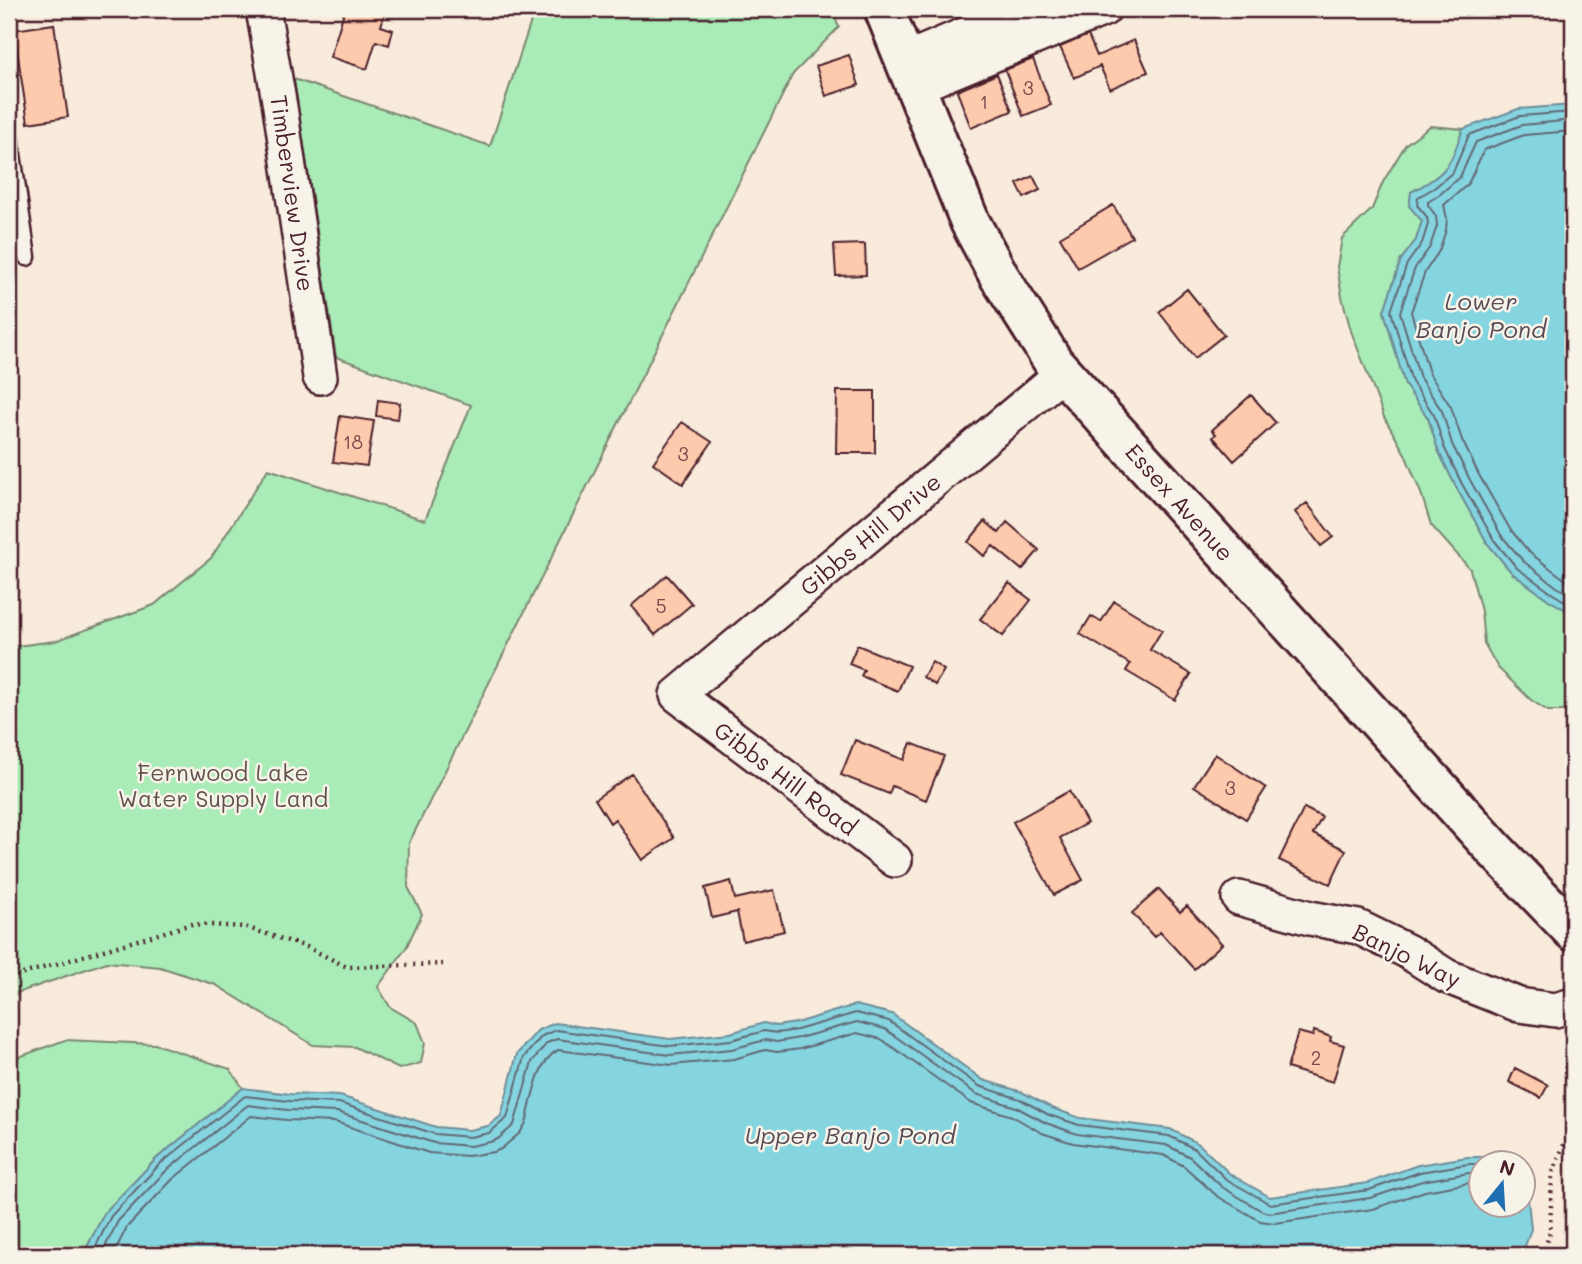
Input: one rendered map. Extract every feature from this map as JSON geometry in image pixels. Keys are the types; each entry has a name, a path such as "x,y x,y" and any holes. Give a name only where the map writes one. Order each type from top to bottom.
{"street":[{"name":"Timberview Drive","path":"263,9 320,377"},
{"name":"Essex Avenue","path":"884,9 970,222 999,276 1054,363 1495,850 1573,931"},
{"path":"910,74 1025,9"},
{"path":"910,74 1104,9"},
{"name":"Gibbs Hill Drive","path":"677,695 1063,373"},
{"name":"Gibbs Hill Road","path":"677,695 895,860"},
{"name":"Banjo Way","path":"1239,898 1310,918 1358,926 1407,951 1446,976 1519,1005 1555,1010 1573,1005"}],"lane":[{"path":"9,134 27,257"}],"path":[{"path":"9,978 192,924 245,927 307,947 347,967 443,964"},
{"path":"1543,1255 1550,1232 1552,1175 1573,1122"}],"green space":[{"name":"Fernwood Lake Water Supply Land","path":"535,9 831,9 839,27 793,74 409,843 408,887 422,914 406,948 378,987 390,1007 417,1023 425,1043 421,1063 399,1069 355,1047 313,1045 216,985 160,967 107,962 17,993 9,1000 9,647 55,641 154,605 211,558 268,469 425,520 471,405 336,357 294,79 490,146"},
{"path":"1430,126 1463,129 1446,168 1411,192 1422,221 1416,240 1401,260 1384,311 1405,385 1428,418 1438,450 1488,544 1512,573 1573,614 1573,711 1548,711 1531,700 1498,668 1484,643 1481,611 1470,569 1431,525 1405,454 1384,417 1351,331 1342,297 1337,267 1342,238 1372,209 1383,182 1406,144"},
{"path":"65,1040 155,1044 230,1069 243,1088 156,1159 105,1212 85,1251 88,1255 9,1255 9,1081 16,1058"}],"water":[{"name":"Lower Banjo Pond","path":"1573,105 1573,614 1512,573 1488,544 1438,450 1428,418 1405,385 1384,311 1401,260 1416,240 1422,221 1409,206 1411,192 1446,168 1463,129 1518,109"},
{"name":"Upper Banjo Pond","path":"855,1005 892,1014 983,1080 1022,1092 1052,1108 1080,1118 1170,1129 1199,1144 1230,1174 1270,1197 1368,1183 1418,1165 1466,1157 1466,1218 1530,1218 1531,1229 1521,1255 88,1255 85,1251 105,1212 156,1159 243,1088 290,1094 340,1096 436,1127 469,1130 488,1126 501,1116 517,1054 538,1030 555,1023 670,1039 730,1033 764,1023 776,1026 796,1023"}],"building":[{"path":"345,9 386,9 381,26 393,30 389,45 376,41 367,69 330,57"},
{"path":"54,24 68,117 28,123 14,30"},
{"path":"1088,35 1097,56 1134,40 1148,72 1110,89 1100,66 1074,78 1060,47"},
{"path":"849,55 859,85 826,96 816,66"},
{"path":"1033,59 1051,105 1023,116 1005,70"},
{"path":"997,74 1012,111 971,128 957,91"},
{"path":"1033,176 1040,190 1024,198 1017,184"},
{"path":"1113,205 1132,237 1078,268 1060,237"},
{"path":"865,244 866,275 836,276 834,245"},
{"path":"1187,289 1224,335 1195,358 1159,312"},
{"path":"837,391 875,391 875,453 836,453"},
{"path":"1251,395 1276,423 1234,461 1213,437 1216,434 1212,430"},
{"path":"378,400 400,403 398,419 376,416"},
{"path":"340,416 374,421 367,466 333,462"},
{"path":"682,422 712,442 683,484 653,463"},
{"path":"1307,503 1333,537 1321,546 1295,512"},
{"path":"985,521 999,533 1007,522 1039,550 1022,570 993,546 984,556 968,542"},
{"path":"667,575 692,604 655,635 631,606"},
{"path":"1009,583 1031,600 1003,636 980,619"},
{"path":"1114,601 1162,630 1150,650 1191,674 1175,700 1126,671 1130,664 1080,634 1091,616 1101,622"},
{"path":"857,645 909,666 898,691 861,676 864,670 849,664"},
{"path":"932,662 944,670 935,685 923,677"},
{"path":"855,740 904,760 911,743 944,756 926,800 892,786 889,794 841,775"},
{"path":"1215,754 1266,788 1246,819 1194,786"},
{"path":"632,774 674,838 642,860 615,819 610,823 595,799"},
{"path":"1069,791 1087,823 1060,838 1083,880 1054,895 1013,822"},
{"path":"1304,808 1322,817 1313,834 1346,850 1330,884 1279,860"},
{"path":"731,881 735,899 774,890 784,931 743,941 737,912 712,918 705,888"},
{"path":"1159,889 1180,912 1187,906 1222,944 1194,969 1160,932 1154,937 1132,913"},
{"path":"1314,1031 1331,1037 1330,1041 1344,1045 1333,1082 1287,1068 1298,1032 1313,1036"},
{"path":"1515,1068 1548,1085 1541,1098 1509,1082"}]}
